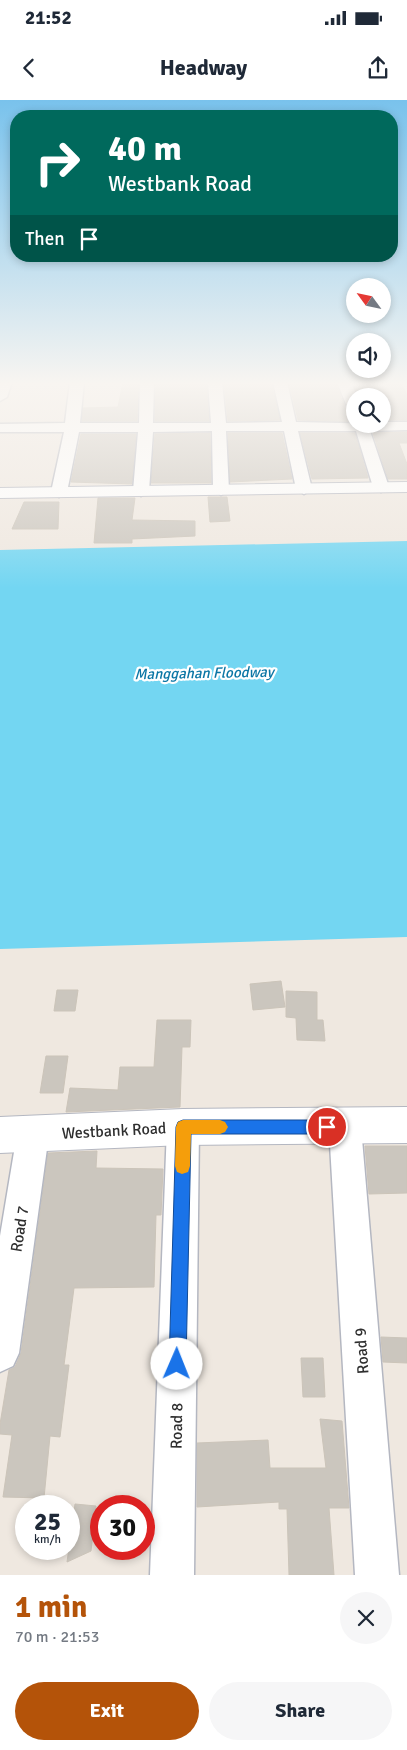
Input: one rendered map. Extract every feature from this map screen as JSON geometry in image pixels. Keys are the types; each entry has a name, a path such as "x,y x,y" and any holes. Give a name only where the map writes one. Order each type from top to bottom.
{"main road":[{"path":"0,493 407,487"},
{"name":"Westbank Road","path":"16,1134 183,1127 407,1125"}],"street":[{"path":"59,492 67,451"},
{"path":"141,491 144,451"},
{"path":"219,451 220,490"},
{"path":"295,451 304,488"},
{"path":"370,451 381,487"},
{"name":"Road 8","path":"172,1575 183,1127"},
{"name":"Road 9","path":"345,1127 377,1575"},
{"name":"Road 7","path":"0,1353 16,1134"}],"water":[{"name":"Manggahan Floodway","path":"407,541 407,937 0,949 0,550"}],"building":[{"path":"77,451 135,451 132,484 71,482"},
{"path":"154,451 210,451 211,483 151,483"},
{"path":"229,451 286,451 292,479 230,482"},
{"path":"305,451 360,451 368,478 312,479"},
{"path":"379,451 402,451 407,464 407,479 388,479"},
{"path":"208,497 227,497 230,521 210,522"},
{"path":"98,498 135,498 132,520 195,521 195,536 132,539 132,543 94,543"},
{"path":"24,502 59,502 58,529 12,529"},
{"path":"281,981 285,1007 253,1010 250,984"},
{"path":"57,990 78,990 75,1011 54,1011"},
{"path":"286,991 317,992 317,1020 323,1020 325,1041 297,1040 296,1018 286,1017"},
{"path":"157,1020 191,1020 190,1047 182,1047 180,1107 66,1112 70,1088 118,1090 120,1067 154,1067"},
{"path":"46,1056 68,1056 63,1093 40,1093"},
{"path":"365,1146 407,1146 407,1193 369,1194"},
{"path":"97,1151 96,1168 163,1169 161,1215 156,1215 154,1287 74,1288 64,1365 69,1365 60,1437 50,1436 44,1495 3,1497 12,1435 0,1434 0,1424 9,1370 15,1367 21,1353 48,1153"},
{"path":"381,1337 407,1338 407,1363 383,1362"},
{"path":"301,1358 323,1358 325,1397 303,1397"},
{"path":"320,1419 342,1421 349,1508 329,1508 334,1575 289,1575 287,1509 279,1509 279,1502 197,1507 197,1443 268,1440 270,1468 326,1468"},
{"path":"80,1504 90,1505 90,1551 80,1556"}],"slow traffic":[{"path":"182,1166 183,1127 220,1127"}],"route":[{"path":"177,1364 183,1127 327,1127"}]}
